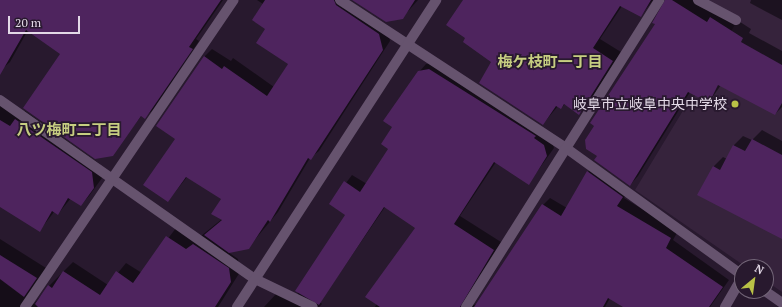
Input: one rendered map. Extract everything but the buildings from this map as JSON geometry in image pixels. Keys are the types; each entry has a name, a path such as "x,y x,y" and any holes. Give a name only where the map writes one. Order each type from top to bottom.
{"street":[{"path":"25,307 234,0"},
{"path":"340,0 566,148 734,270"},
{"path":"237,307 436,0"},
{"path":"466,307 659,0"},
{"path":"698,0 736,20"},
{"path":"0,100 255,279 313,307"},
{"path":"725,307 734,291"}],"shaded area":[{"name":"岐阜市立岐阜中央中学校","path":"707,0 782,0 782,292 774,286 774,259 734,259 635,190 739,18"}],"place":[{"name":"岐阜市立岐阜中央中学校","path":"735,104"}],"district":[{"name":"梅ケ枝町一丁目","path":"550,62"},
{"name":"八ツ梅町二丁目","path":"69,130"}]}
